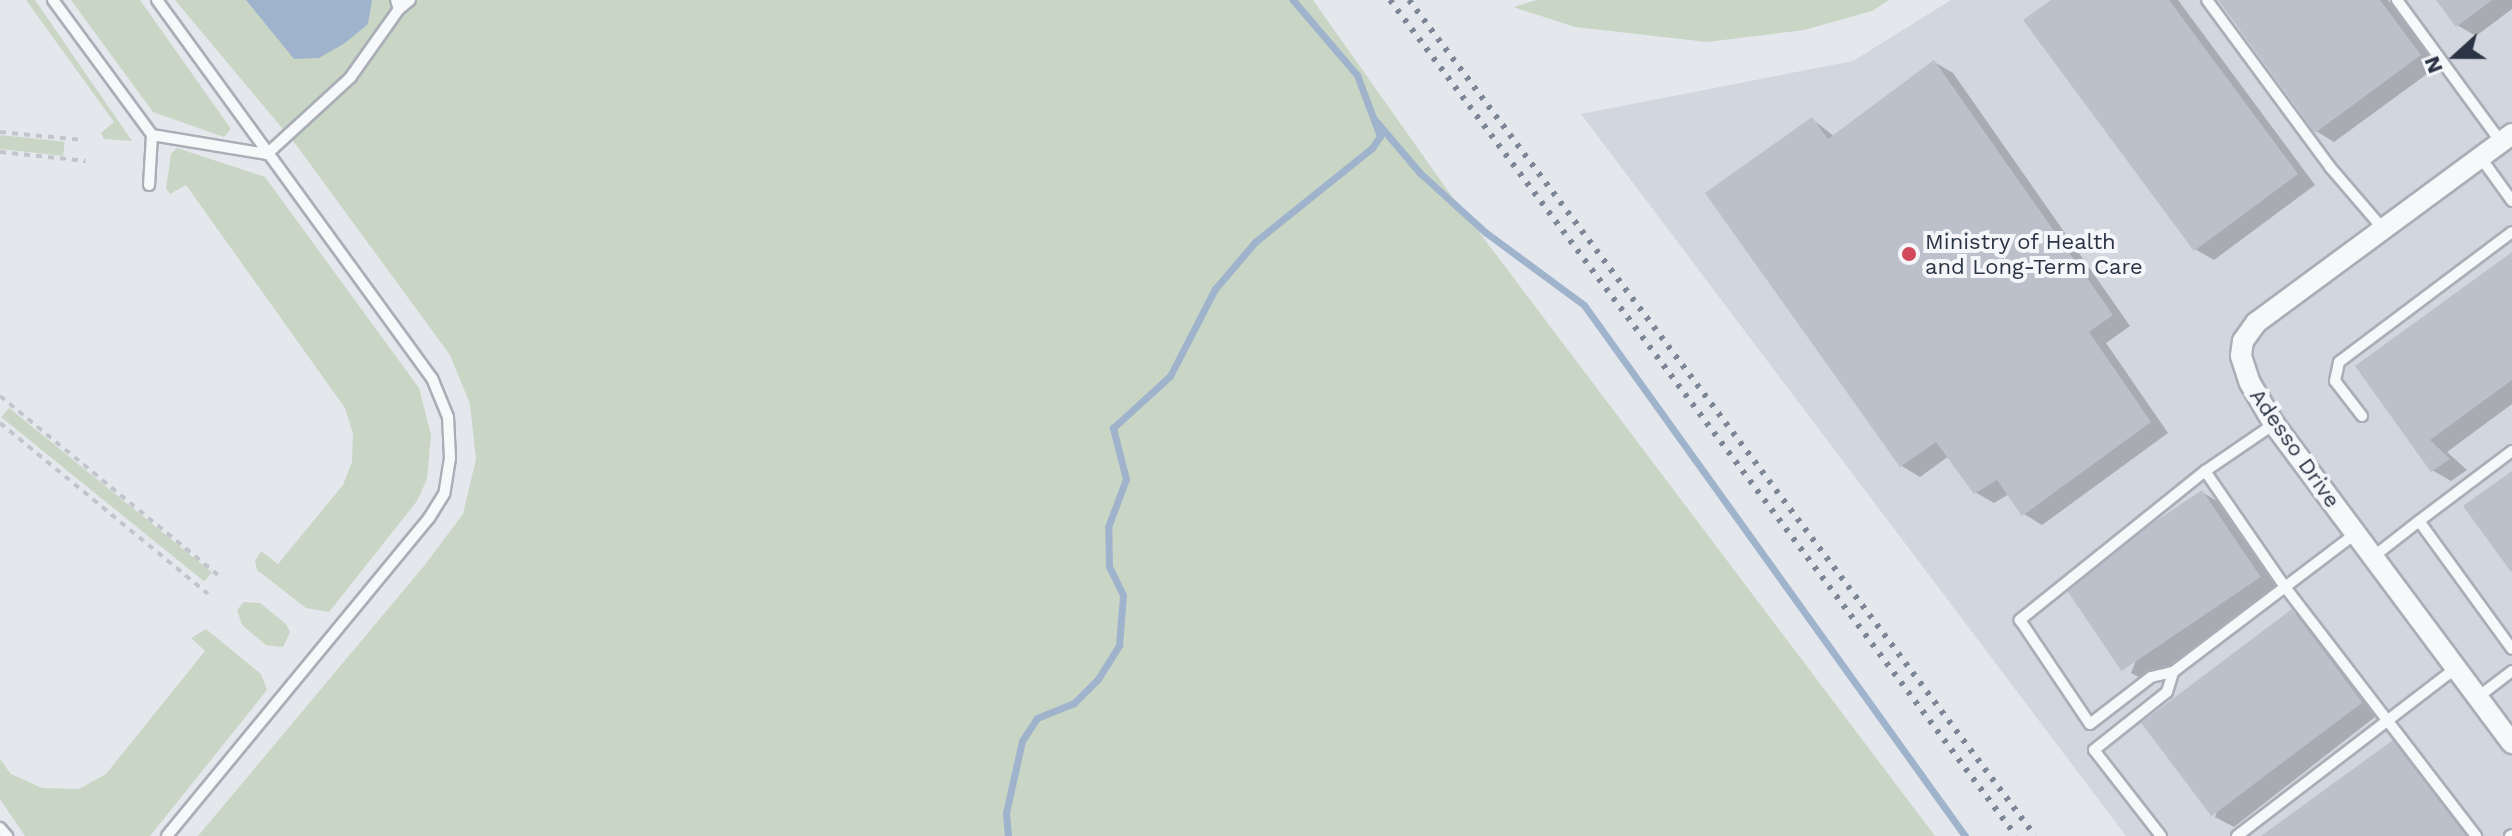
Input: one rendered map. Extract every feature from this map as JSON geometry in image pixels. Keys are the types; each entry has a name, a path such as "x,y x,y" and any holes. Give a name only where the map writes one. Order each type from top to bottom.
{"street":[{"name":"Adesso Drive","path":"2506,138 2256,323 2243,341 2241,356 2250,383 2274,424 2512,743"}],"lane":[{"path":"53,0 152,135 149,185"},
{"path":"157,0 432,378 448,417 450,458 444,494 429,518 167,836"},
{"path":"267,154 350,78 398,4 410,0"},
{"path":"2207,0 2330,167 2384,230"},
{"path":"2397,0 2506,138"},
{"path":"152,135 267,154"},
{"path":"2481,158 2512,201"},
{"path":"2362,416 2335,381 2339,362 2512,232"},
{"path":"2274,424 2205,471 2020,620 2090,724 2151,677 2173,672 2356,533"},
{"path":"2373,557 2512,451"},
{"path":"2205,471 2285,587 2476,836"},
{"path":"2419,521 2512,649"},
{"path":"2237,836 2456,668"},
{"path":"2478,697 2512,671"},
{"path":"2161,836 2094,750 2167,692 2173,672"},
{"path":"0,828 7,836"}],"path":[{"path":"0,132 83,140"},
{"path":"0,152 86,161"},
{"path":"0,396 220,577"},
{"path":"0,423 208,594"}],"shaded area":[{"path":"1951,0 2512,0 2512,836 2126,836 1581,114 1853,61"}],"green space":[{"path":"26,0 35,0 132,141 104,139 101,133 114,122"},
{"path":"71,0 140,0 231,129 224,137 153,112"},
{"path":"175,0 1313,0 1448,191 1935,836 198,836 424,566 463,514 476,459 470,404 450,355 297,146"},
{"path":"1537,0 1889,0 1872,11 1804,30 1707,42 1575,27 1513,7"},
{"path":"0,135 65,142 63,156 0,149"},
{"path":"177,148 265,177 419,388 431,435 427,479 417,501 329,612 306,608 257,570 255,561 261,551 278,564 343,485 352,462 353,434 345,408 186,185 170,194 166,189 171,154"},
{"path":"9,408 212,572 204,582 1,417"},
{"path":"244,602 260,603 286,624 290,632 283,647 266,645 242,625 237,610"},
{"path":"206,629 261,674 267,690 150,836 25,836 0,799 0,759 11,774 42,788 79,789 106,774 205,651 191,638"}],"water":[{"path":"246,0 372,0 368,24 345,43 319,58 294,59"}],"building":[{"path":"2051,0 2169,0 2298,174 2194,251 2023,20"},
{"path":"2218,0 2380,0 2421,55 2315,133"},
{"path":"2436,0 2492,0 2456,27"},
{"name":"Ministry of Health and Long-Term Care","path":"1934,60 2113,315 2089,332 2151,422 2022,516 1997,480 1974,494 1936,442 1900,467 1705,193 1812,117 1828,139"},
{"path":"2512,252 2512,380 2430,440 2450,459 2431,472 2355,366"},
{"path":"2512,471 2512,573 2463,506"},
{"path":"2202,490 2261,577 2121,671 2063,584"},
{"path":"2292,609 2362,702 2211,816 2141,723"},
{"path":"2393,740 2466,836 2261,836"}],"waterway":[{"path":"1008,836 1006,813 1022,741 1037,718 1074,703 1098,679 1119,645 1123,595 1109,566 1108,527 1126,479 1113,428 1170,376 1215,289 1255,242 1372,148 1380,136 1357,75 1293,0"},
{"path":"1375,120 1420,173 1485,232 1584,305 1965,836"}],"railway":[{"path":"1390,0 2016,836"},
{"path":"1409,0 2035,836"}],"place":[{"name":"Ministry of Health and Long-Term Care","path":"1909,254"}]}
